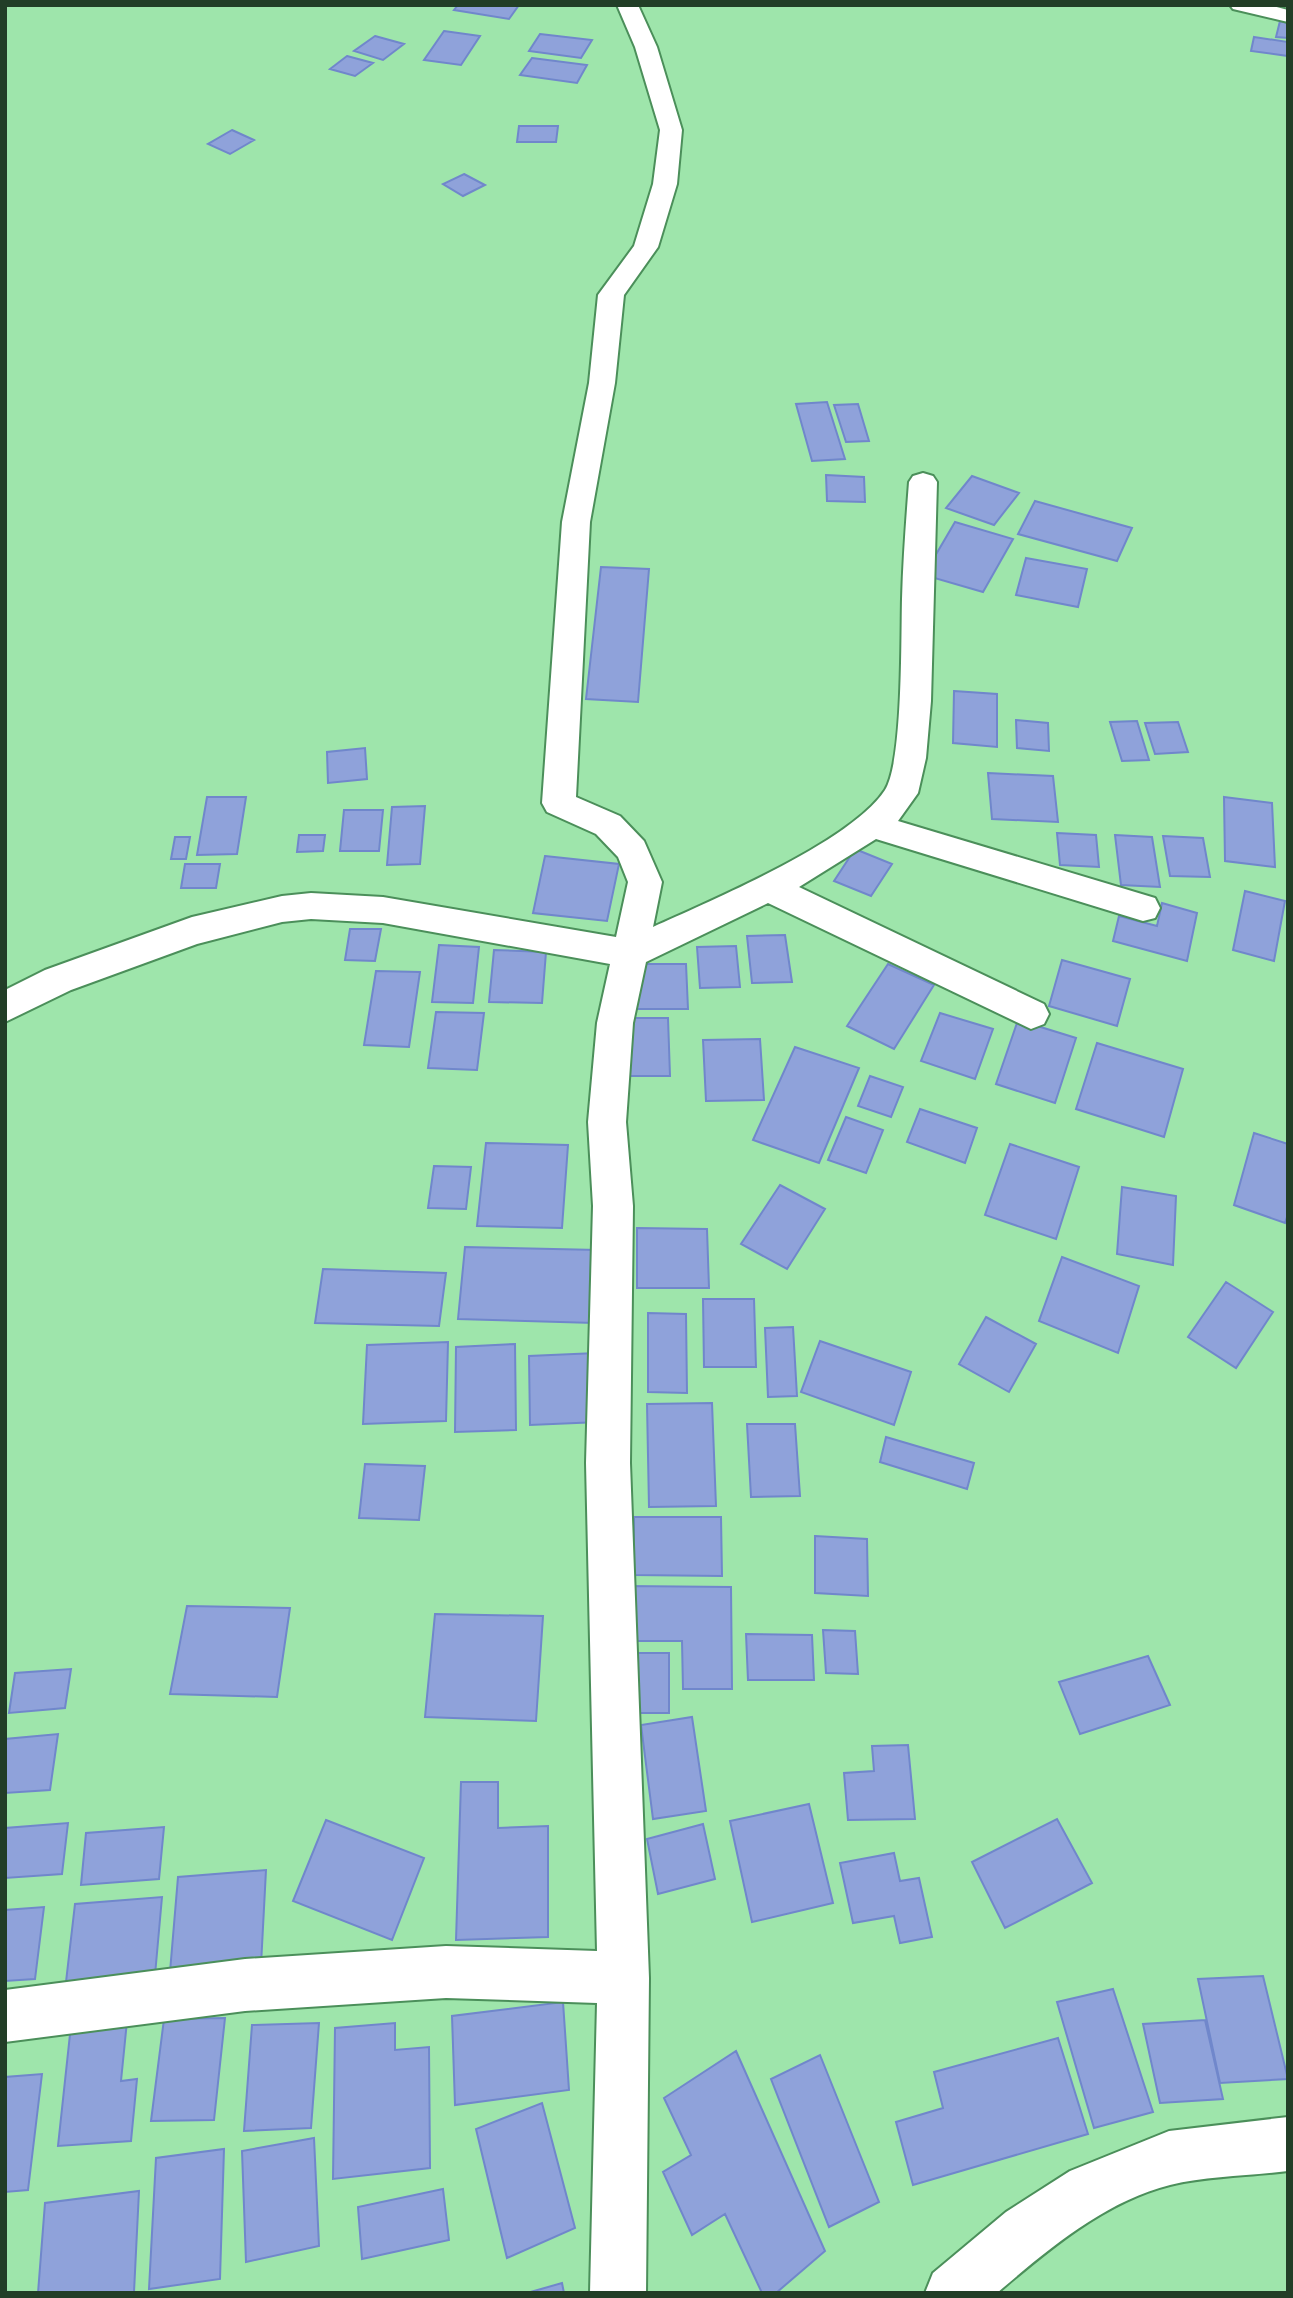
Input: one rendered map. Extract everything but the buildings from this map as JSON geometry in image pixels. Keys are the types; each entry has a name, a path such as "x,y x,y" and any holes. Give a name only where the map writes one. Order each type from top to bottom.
{"street":[{"path":"618,2293 623,1978 608,1463 613,1206 607,1122 615,1023 645,882 632,850 608,825 559,803 576,522 602,383 611,295 646,247 665,184 671,130 646,47 627,5"},
{"path":"1240,5 1288,16"},
{"path":"5,1007 58,980 192,931 282,908 311,906 383,910 630,954 767,887 851,841 886,813 900,794 908,769 918,683 917,599 923,482"},
{"path":"870,825 1143,908"},
{"path":"767,887 1031,1014"},
{"path":"5,2016 245,1985 446,1972 623,1978"},
{"path":"953,2293 1026,2232 1088,2190 1169,2158 1288,2144"}]}
